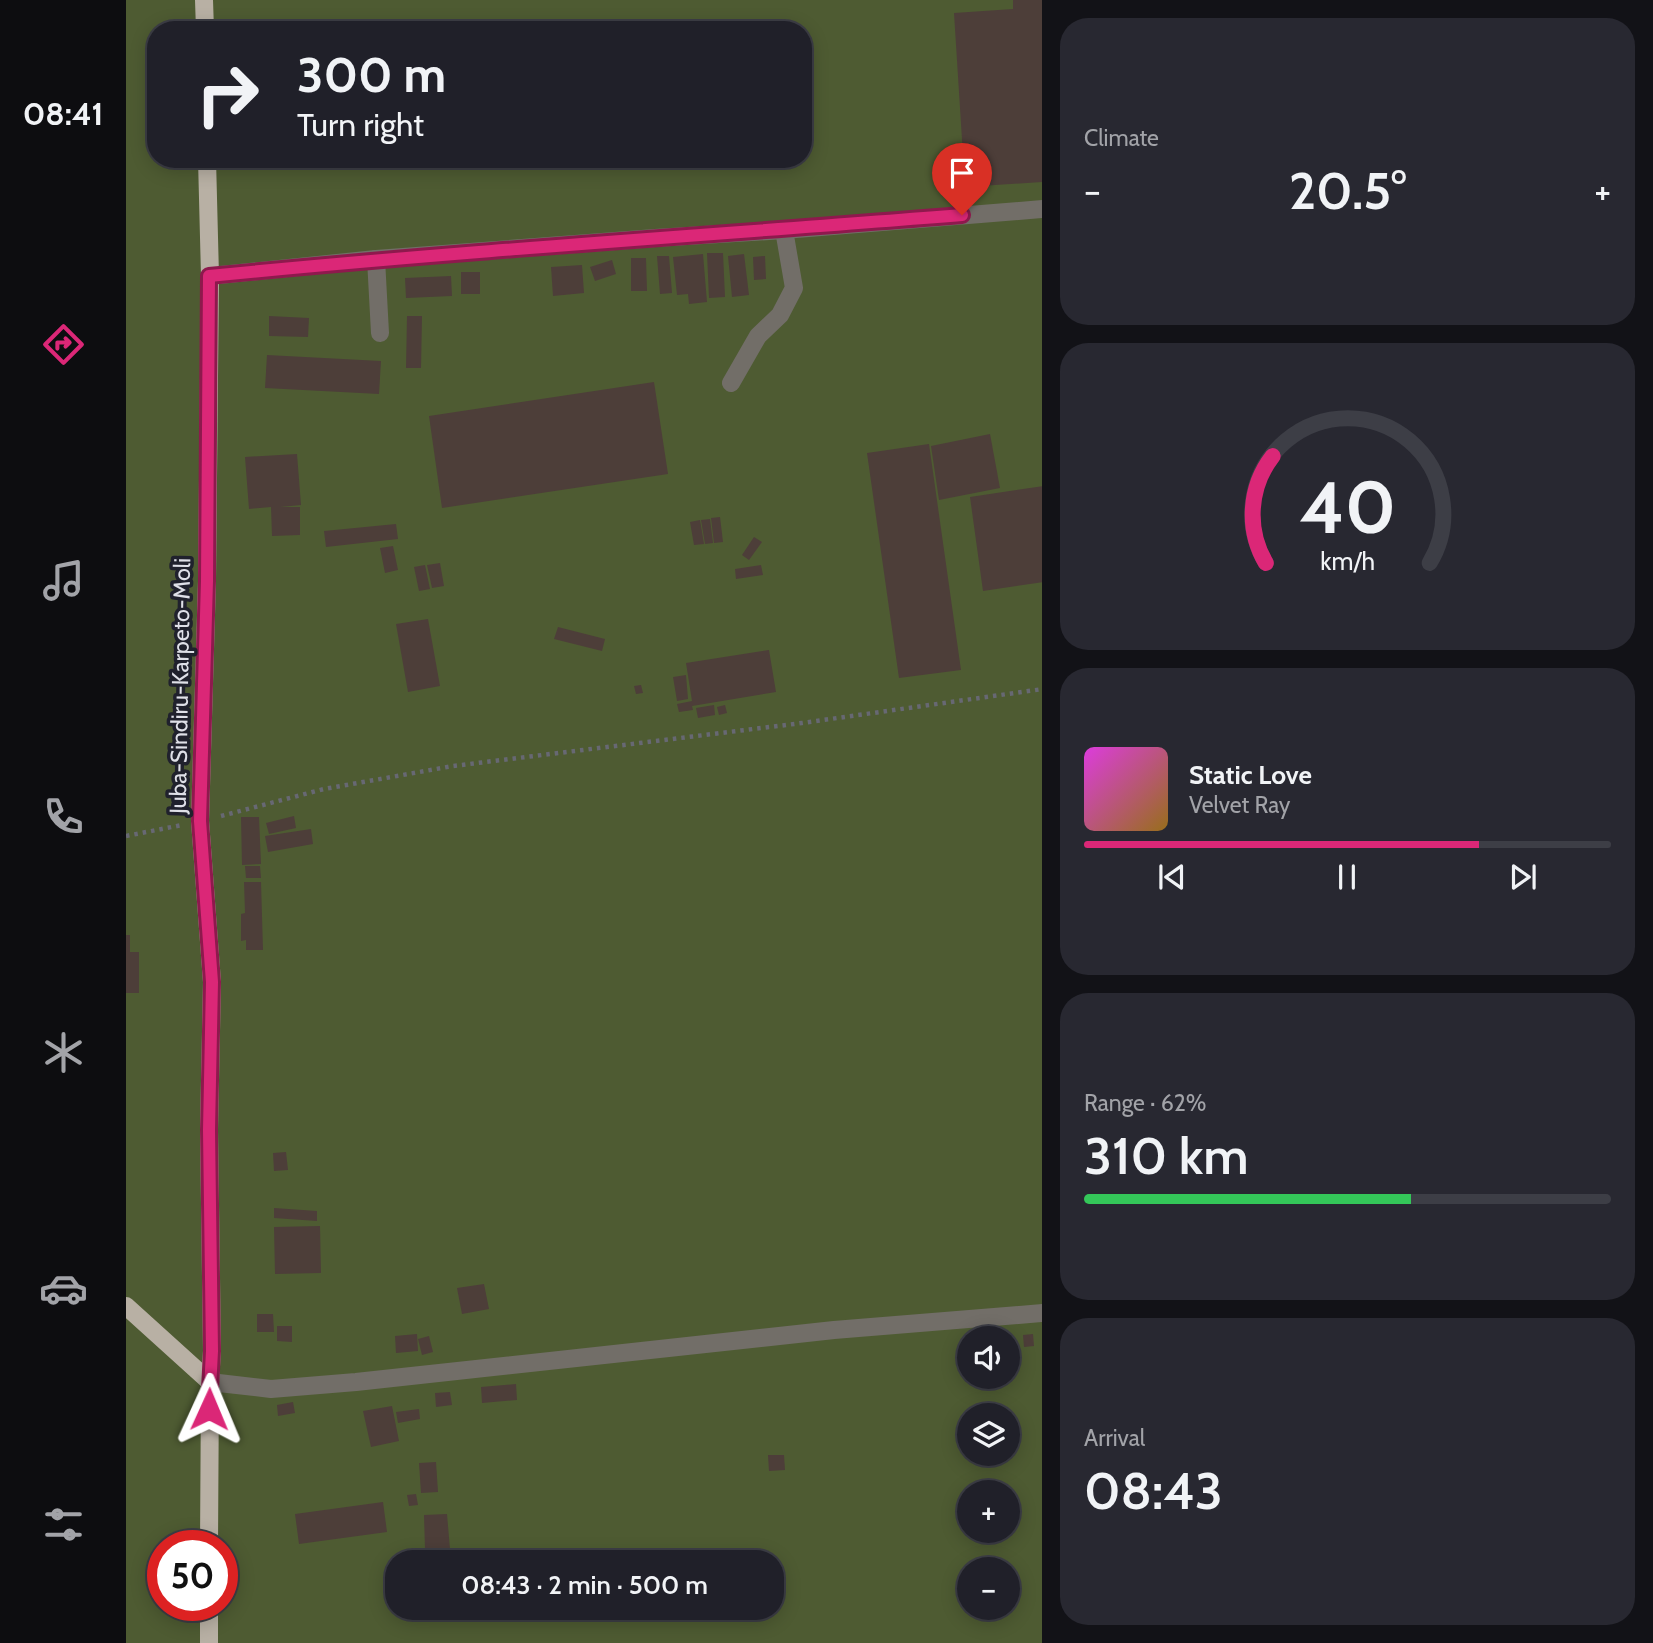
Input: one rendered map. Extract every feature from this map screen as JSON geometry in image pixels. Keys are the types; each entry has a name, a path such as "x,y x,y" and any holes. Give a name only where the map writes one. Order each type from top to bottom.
{"main road":[{"path":"204,0 205,21"},
{"name":"Juba-Sindiru-Karpeto-Moli","path":"207,168 207,581 200,821 212,982 209,1130 212,1351 209,1530"},
{"path":"126,1306 210,1382"},
{"path":"209,1621 209,1643"}],"street":[{"path":"209,276 376,259 1042,209"},
{"path":"731,383 758,336 780,315 794,288 784,230"},
{"path":"376,259 380,333"},
{"path":"210,1382 271,1389 356,1382 834,1330 1042,1313"}],"path":[{"path":"126,836 200,821 324,789 453,766 816,721 1042,689"}],"green space":[{"path":"126,0 1042,0 1042,1643 126,1643"}],"building":[{"path":"1013,0 1042,0 1042,182 965,187 954,13 1013,9"},
{"path":"707,253 723,253 725,297 709,298"},
{"path":"703,254 707,302 689,304 688,294 677,295 673,257"},
{"path":"744,254 749,295 732,297 728,256"},
{"path":"657,256 669,256 672,293 660,294"},
{"path":"765,256 766,279 754,280 753,257"},
{"path":"631,258 646,258 647,291 631,291"},
{"path":"612,260 616,274 595,281 590,267"},
{"path":"582,265 584,293 553,296 551,267"},
{"path":"461,272 480,272 480,294 461,294"},
{"path":"451,276 452,296 406,298 405,278"},
{"path":"269,316 309,318 308,337 269,336"},
{"path":"407,316 422,316 421,368 406,368"},
{"path":"267,355 381,361 379,394 265,388"},
{"path":"654,382 668,474 442,508 429,416"},
{"path":"990,434 1000,488 939,500 931,446"},
{"path":"929,444 961,670 899,678 867,453"},
{"path":"297,454 301,505 280,507 300,507 300,535 272,536 271,507 249,509 245,457"},
{"path":"1042,486 1042,582 983,591 970,497"},
{"path":"720,517 723,542 714,543 711,518"},
{"path":"710,519 713,543 705,544 701,520"},
{"path":"700,520 704,544 694,545 690,522"},
{"path":"396,524 398,539 326,547 324,531"},
{"path":"754,537 762,542 749,560 742,555"},
{"path":"393,546 398,570 385,573 380,548"},
{"path":"440,563 444,586 432,588 427,565"},
{"path":"425,565 430,589 419,591 414,567"},
{"path":"761,565 763,575 736,579 735,569"},
{"path":"428,619 440,686 408,692 396,624"},
{"path":"558,627 605,639 602,651 554,639"},
{"path":"769,650 776,692 692,706 693,710 679,712 677,704 692,701 686,663"},
{"path":"686,675 688,699 677,701 673,677"},
{"path":"641,685 643,693 636,694 634,686"},
{"path":"714,705 715,715 698,718 696,708"},
{"path":"725,705 727,713 719,715 717,707"},
{"path":"294,816 296,828 269,834 266,823"},
{"path":"241,817 259,817 261,864 242,865"},
{"path":"311,829 313,844 268,852 265,836"},
{"path":"245,866 260,866 261,878 246,878"},
{"path":"244,882 261,882 263,950 246,950 246,940 241,941 241,914 245,913"},
{"path":"126,935 130,935 130,952 139,952 139,993 126,993"},
{"path":"286,1152 288,1170 274,1171 273,1153"},
{"path":"274,1208 317,1211 317,1221 274,1218"},
{"path":"320,1226 321,1273 275,1274 274,1227"},
{"path":"484,1284 489,1309 462,1314 457,1288"},
{"path":"257,1314 273,1314 274,1332 257,1332"},
{"path":"277,1326 292,1326 292,1342 277,1341"},
{"path":"417,1334 418,1351 396,1353 395,1336"},
{"path":"1033,1334 1034,1346 1024,1347 1023,1335"},
{"path":"429,1336 433,1352 422,1355 418,1339"},
{"path":"516,1384 517,1400 482,1403 481,1387"},
{"path":"450,1392 452,1405 436,1407 435,1393"},
{"path":"293,1402 295,1413 278,1416 277,1405"},
{"path":"392,1406 399,1441 371,1447 363,1411"},
{"path":"419,1409 420,1419 398,1423 396,1412"},
{"path":"768,1455 784,1455 785,1470 769,1471"},
{"path":"436,1462 438,1492 421,1493 419,1463"},
{"path":"416,1494 418,1505 409,1506 407,1495"},
{"path":"383,1502 387,1532 299,1544 295,1514"},
{"path":"447,1514 450,1549 425,1549 424,1515"}],"route":[{"path":"209,1409 212,1351 209,1245 212,982 200,821 207,581 209,276 404,257 962,215"}]}
